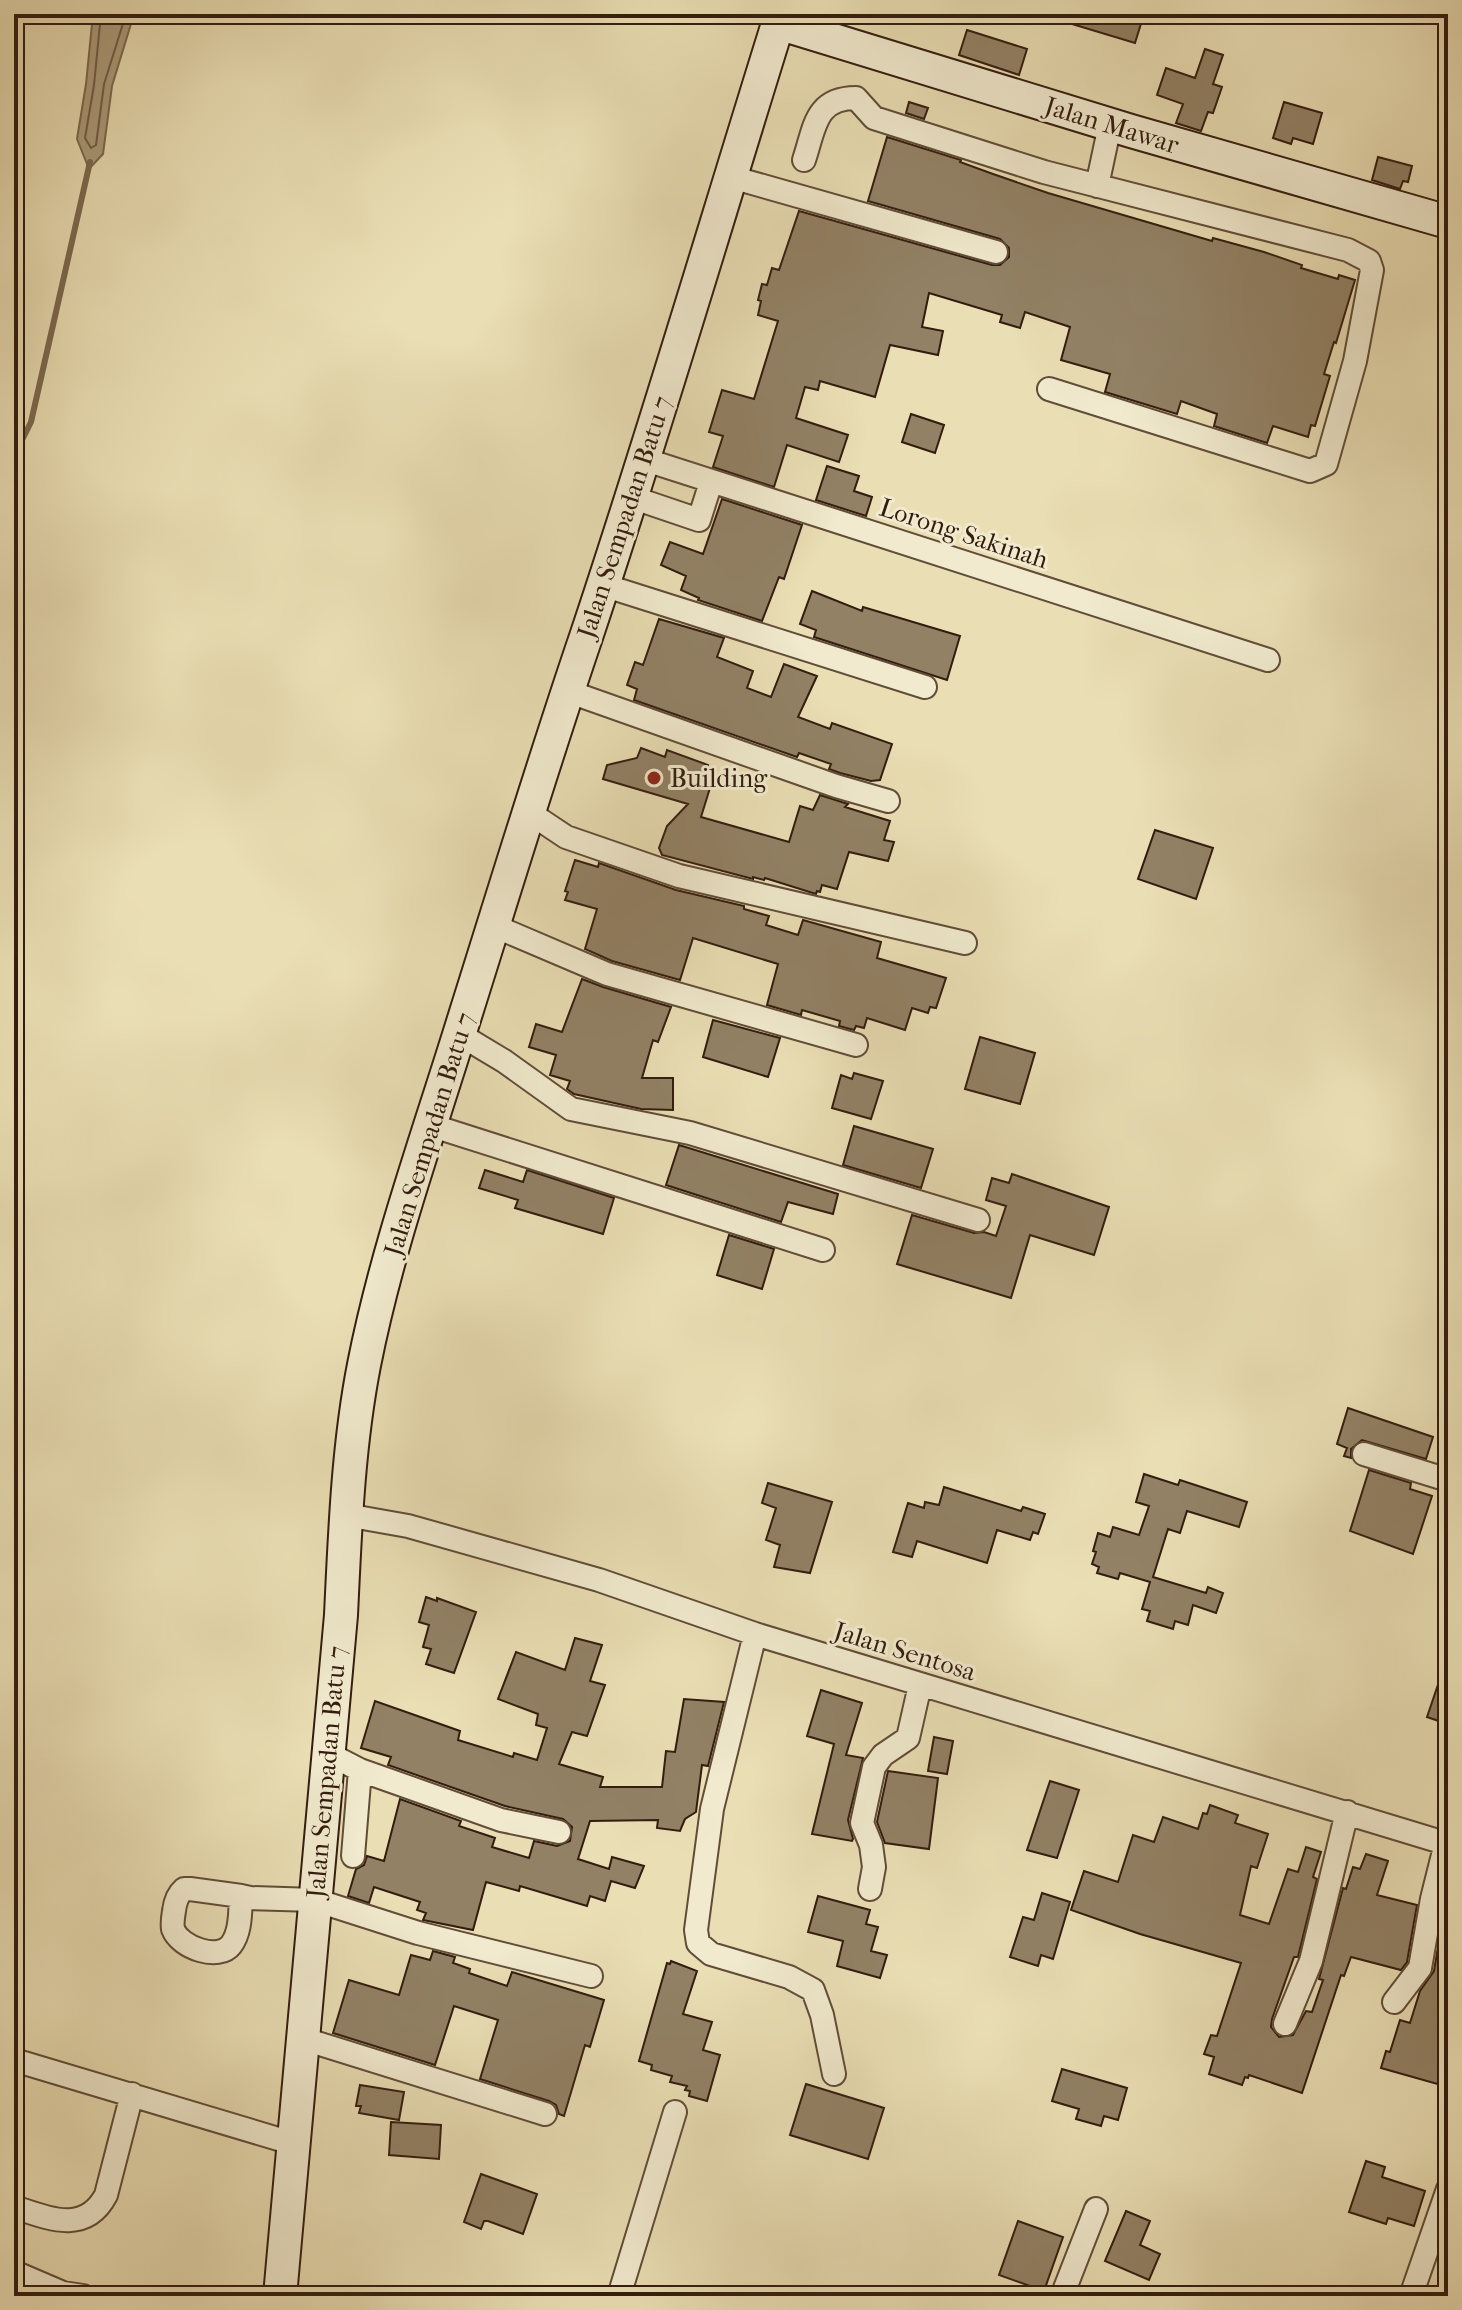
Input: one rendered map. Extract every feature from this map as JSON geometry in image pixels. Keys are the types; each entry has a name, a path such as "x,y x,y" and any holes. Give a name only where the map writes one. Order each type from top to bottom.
{"street":[{"name":"Jalan Mawar","path":"779,18 1110,125 1448,222"},
{"name":"Jalan Sempadan Batu 7","path":"280,2296 341,1615 346,1515 364,1365 394,1244 430,1125 527,811 643,459 779,18"},
{"path":"804,160 826,104 838,98 856,98 874,118 1044,172 1348,250 1369,261 1371,279 1355,361 1326,464 1310,471 1049,389"},
{"path":"1097,186 1110,125"},
{"path":"731,177 996,252"},
{"name":"Lorong Sakinah","path":"643,459 1268,660"},
{"path":"631,497 699,520 711,482"},
{"path":"603,585 925,687"},
{"path":"567,691 836,786 888,801"},
{"path":"527,811 566,837 679,876 965,943"},
{"path":"492,925 607,974 856,1045"},
{"path":"459,1034 504,1061 571,1109 690,1133 978,1220"},
{"path":"430,1125 823,1250"},
{"path":"1364,1454 1448,1480"},
{"name":"Jalan Sentosa","path":"346,1515 408,1526 599,1580 755,1634 1447,1844"},
{"path":"755,1634 712,1809 696,1930 698,1943 711,1954 789,1977 813,1990 822,2015 834,2074"},
{"path":"870,1889 874,1867 871,1845 862,1823 874,1767 883,1755 908,1738 920,1685"},
{"path":"327,1753 360,1770 501,1820 559,1832"},
{"path":"353,1856 360,1770"},
{"path":"1285,2024 1311,1961 1347,1812"},
{"path":"1394,2002 1420,1968 1433,1891 1447,1844"},
{"path":"241,1896 315,1900 418,1933 591,1976"},
{"path":"304,2039 545,2114"},
{"path":"14,2060 295,2144"},
{"path":"14,2207 62,2221 78,2220 100,2206 106,2195 132,2094"},
{"path":"619,2296 675,2112"},
{"path":"1412,2293 1448,2189"},
{"path":"1062,2296 1096,2209"},
{"path":"14,2272 63,2293 83,2296"}],"water":[{"path":"93,14 134,14 112,86 103,154 89,169 77,139"}],"building":[{"path":"1052,14 1144,14 1135,43 1052,18"},
{"path":"967,30 1027,49 1019,75 959,55"},
{"path":"1205,49 1223,55 1213,84 1222,87 1213,113 1208,112 1201,131 1176,123 1183,104 1157,95 1166,68 1195,78"},
{"path":"909,102 928,108 924,119 906,113"},
{"path":"1284,102 1322,113 1313,144 1293,138 1291,144 1273,138"},
{"path":"887,137 961,160 1048,193 1212,241 1213,238 1264,252 1338,279 1339,275 1355,280 1324,374 1330,376 1315,426 1311,425 1308,437 1273,426 1267,443 1214,426 1217,414 1181,401 1177,414 1105,392 1110,374 1061,360 1070,327 1025,312 1020,328 1000,322 1002,315 929,293 922,327 943,331 938,355 890,345 875,397 820,381 818,390 805,387 796,418 848,435 839,462 787,445 774,487 713,467 723,436 709,432 722,390 754,399 778,321 758,315 761,301 758,300 762,284 767,285 772,268 779,270 799,211 992,265 1000,265 1009,257 1009,248 1000,239 868,201"},
{"path":"1378,157 1412,166 1408,182 1403,181 1400,189 1372,180"},
{"path":"911,414 944,425 935,453 902,442"},
{"path":"827,466 859,476 854,491 872,497 866,516 816,500"},
{"path":"722,499 802,525 784,579 779,577 762,621 698,600 681,590 686,576 661,565 670,542 703,554"},
{"path":"812,591 862,611 863,607 960,636 947,680 814,637 816,630 800,624"},
{"path":"659,619 724,638 717,657 753,671 747,688 771,697 784,664 817,676 798,717 830,729 832,723 892,744 880,780 871,781 840,773 829,769 831,764 799,753 797,757 634,700 637,689 627,685 635,662 643,665"},
{"path":"641,748 665,757 667,750 708,765 704,777 706,784 714,775 701,817 789,842 800,806 813,810 820,795 848,804 845,807 890,821 884,840 894,842 888,861 849,852 837,889 822,885 816,894 765,878 753,879 662,855 659,848 667,826 688,804 603,779 607,765 637,758"},
{"path":"1155,830 1213,848 1196,899 1138,879"},
{"path":"575,860 598,867 599,863 676,890 744,906 744,909 769,916 766,925 798,935 803,920 881,942 877,958 946,978 936,1008 930,1007 928,1013 912,1008 905,1030 867,1018 864,1028 856,1026 854,1030 839,1026 840,1021 802,1010 801,1015 767,1005 778,964 693,938 680,980 612,961 585,949 597,909 565,900"},
{"path":"582,979 671,1007 658,1042 653,1040 642,1078 673,1078 673,1110 641,1109 574,1094 567,1089 570,1081 550,1075 556,1055 529,1047 536,1024 562,1032"},
{"path":"713,1020 780,1038 768,1077 703,1057"},
{"path":"980,1037 1035,1053 1020,1104 965,1089"},
{"path":"854,1073 883,1081 871,1119 832,1108 841,1075 852,1079"},
{"path":"854,1126 933,1149 921,1188 843,1165"},
{"path":"679,1145 838,1194 833,1214 788,1202 781,1222 666,1185"},
{"path":"485,1170 523,1182 527,1170 614,1198 603,1234 515,1208 518,1200 479,1188"},
{"path":"1012,1174 1109,1207 1094,1255 1030,1235 1011,1298 897,1264 912,1215 974,1233 996,1236 1006,1206 986,1200 992,1178 1009,1183"},
{"path":"729,1235 774,1249 762,1289 717,1275"},
{"path":"1348,1408 1433,1437 1426,1459 1362,1440 1351,1449 1351,1458 1344,1456 1347,1448 1337,1444"},
{"path":"1369,1470 1411,1483 1410,1489 1432,1496 1413,1554 1350,1531"},
{"path":"1144,1474 1178,1485 1180,1480 1247,1502 1239,1527 1187,1511 1180,1533 1168,1529 1153,1577 1206,1593 1208,1587 1223,1593 1216,1613 1193,1605 1188,1625 1175,1621 1173,1629 1147,1621 1150,1611 1142,1609 1150,1582 1120,1573 1118,1579 1097,1573 1099,1567 1092,1564 1098,1533 1110,1537 1113,1527 1139,1535 1149,1506 1136,1502"},
{"path":"768,1483 832,1502 810,1573 774,1567 780,1545 766,1540 776,1508 762,1503"},
{"path":"944,1487 1021,1511 1023,1507 1045,1514 1038,1534 1033,1532 1030,1540 997,1530 987,1563 917,1541 912,1557 893,1552 908,1503 924,1508 925,1502 939,1505"},
{"path":"426,1597 476,1612 454,1673 426,1664 431,1649 423,1647 429,1625 419,1622"},
{"path":"575,1638 602,1645 590,1681 605,1685 587,1736 572,1732 559,1764 603,1777 600,1787 662,1787 666,1751 675,1752 684,1699 724,1702 708,1766 702,1765 696,1812 685,1819 680,1831 657,1828 658,1820 590,1821 578,1859 609,1869 612,1857 644,1866 635,1888 611,1881 605,1901 590,1896 587,1906 520,1886 519,1891 486,1882 473,1930 423,1920 426,1913 417,1910 420,1902 374,1887 369,1903 348,1896 356,1869 364,1865 367,1856 384,1861 400,1799 461,1821 459,1826 495,1838 492,1847 529,1858 534,1841 557,1846 570,1841 572,1827 563,1819 505,1806 388,1765 391,1757 361,1748 375,1701 460,1731 458,1740 513,1757 514,1753 537,1760 547,1728 536,1725 538,1714 498,1699 516,1652 565,1670"},
{"path":"1445,1664 1448,1664 1448,1724 1427,1717"},
{"path":"821,1690 862,1703 846,1755 863,1758 848,1820 852,1841 812,1834 834,1744 807,1736"},
{"path":"934,1737 953,1741 947,1774 928,1771"},
{"path":"888,1771 938,1778 929,1849 885,1843 877,1822"},
{"path":"1050,1781 1079,1790 1057,1858 1027,1850"},
{"path":"1210,1805 1238,1815 1235,1823 1268,1834 1257,1868 1251,1866 1240,1915 1269,1924 1288,1869 1298,1872 1306,1847 1321,1852 1313,1877 1317,1879 1298,1957 1294,1957 1272,2019 1271,2027 1279,2037 1293,2035 1306,2011 1312,2012 1323,1980 1319,1979 1343,1888 1346,1889 1353,1867 1360,1869 1366,1854 1388,1861 1377,1895 1417,1905 1407,1962 1401,1970 1351,1957 1344,1976 1341,1975 1302,2093 1249,2075 1242,2085 1209,2074 1214,2057 1204,2054 1211,2035 1217,2036 1241,1963 1071,1910 1084,1871 1118,1882 1133,1835 1154,1842 1163,1817 1198,1829 1203,1813 1207,1814"},
{"path":"1042,1893 1070,1902 1053,1959 1041,1955 1038,1966 1010,1957 1023,1917 1034,1920"},
{"path":"818,1896 870,1910 866,1924 878,1927 871,1951 887,1955 880,1978 837,1966 843,1941 808,1932"},
{"path":"1444,1912 1448,1913 1448,2087 1381,2068 1386,2051 1390,2052 1400,2020 1410,2023 1420,1991 1434,1971"},
{"path":"433,1951 455,1957 453,1963 470,1969 469,1973 507,1986 512,1972 604,2000 590,2047 585,2045 564,2116 549,2101 480,2079 498,2020 454,2006 435,2065 333,2033 349,1980 399,1995 411,1955 430,1960"},
{"path":"671,1961 697,1971 683,2014 712,2022 703,2050 720,2055 707,2101 689,2096 690,2091 685,2090 687,2086 670,2082 672,2076 651,2070 652,2065 639,2061 667,1963"},
{"path":"1062,2069 1127,2088 1118,2120 1104,2116 1101,2126 1076,2119 1079,2109 1052,2101"},
{"path":"806,2084 884,2108 868,2159 790,2135"},
{"path":"360,2085 404,2092 399,2120 359,2113 361,2106 356,2106"},
{"path":"391,2122 441,2125 439,2159 389,2155"},
{"path":"1366,2161 1385,2167 1382,2177 1425,2191 1414,2226 1388,2218 1386,2224 1349,2212"},
{"path":"481,2174 537,2194 523,2234 488,2221 484,2221 481,2229 464,2222"},
{"path":"1126,2211 1150,2221 1140,2245 1160,2254 1149,2280 1105,2261"},
{"path":"1018,2221 1063,2237 1044,2291 999,2275"}],"waterway":[{"path":"14,456 31,422 90,162"}],"place":[{"name":"Building","path":"654,778"}]}
